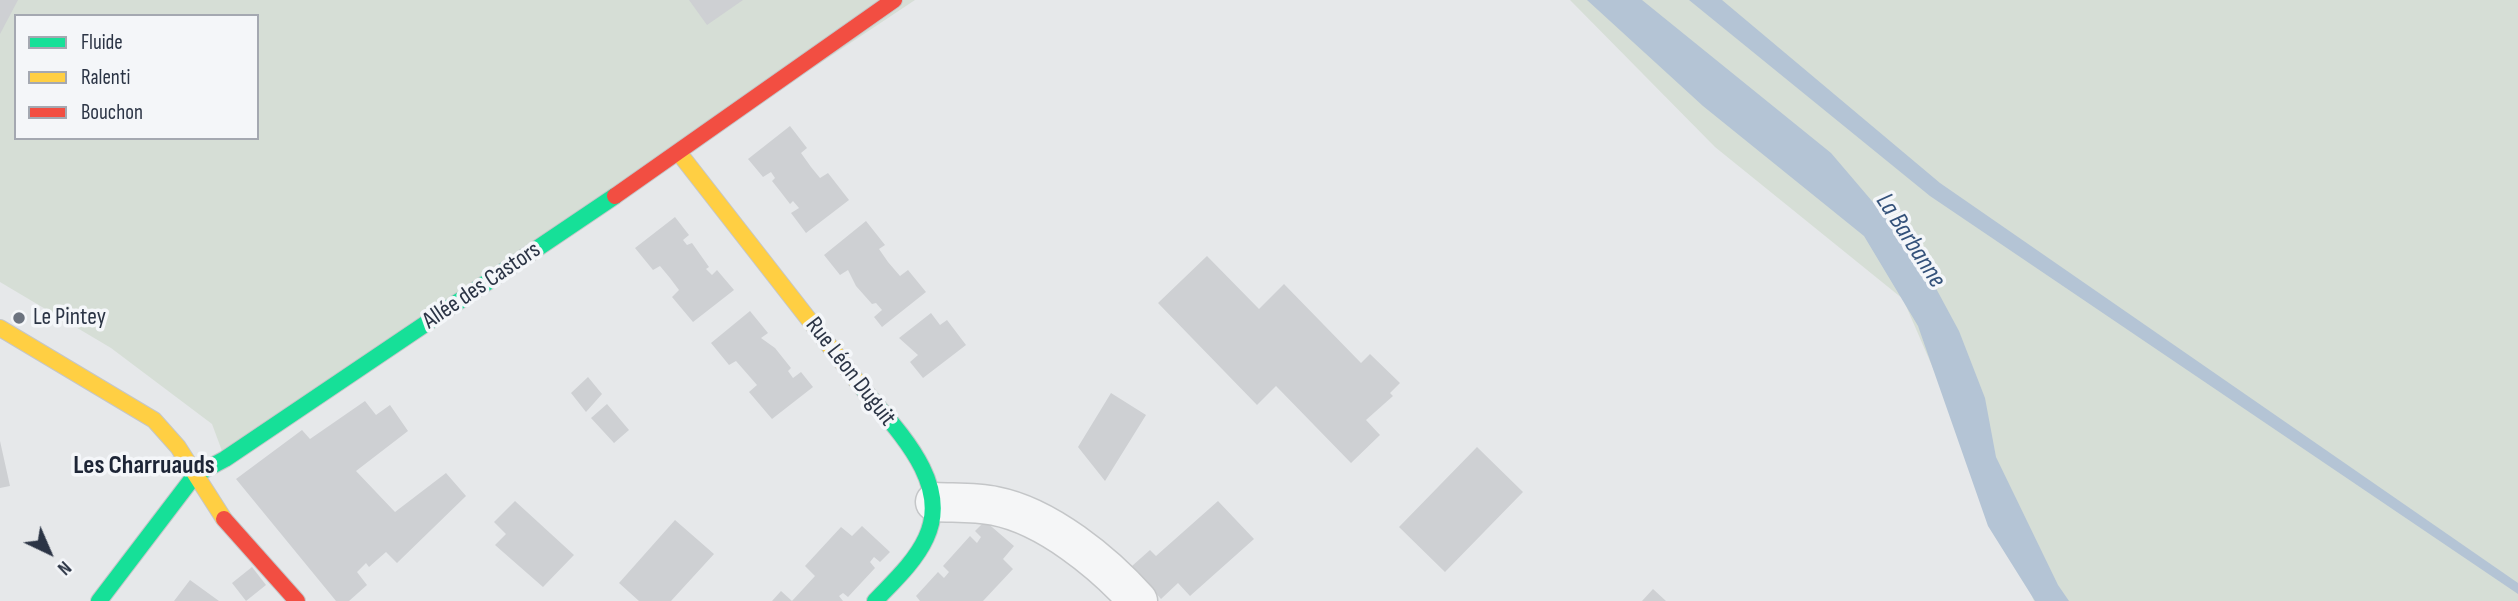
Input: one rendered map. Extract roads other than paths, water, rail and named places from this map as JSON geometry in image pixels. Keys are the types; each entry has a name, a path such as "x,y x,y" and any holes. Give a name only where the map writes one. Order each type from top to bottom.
{"street":[{"name":"Allée des Castors","path":"99,601 195,475 225,459 679,153 894,0"},
{"name":"Rue Léon Duguit","path":"679,153 922,465 932,483 935,502 933,524 924,547 876,601"},
{"path":"0,328 154,420 178,447 225,520 297,601"},
{"path":"935,502 995,506 1019,514 1090,553 1138,601"}],"water":[{"path":"1587,0 1642,0 1831,153 1918,255 1959,331 1985,398 1996,457 2058,585 2069,601 2035,601 1988,526 1918,326 1864,236 1703,106"},
{"path":"1689,0 1722,0 1940,183 2518,583 2518,594 1930,196"}],"place":[{"name":"Le Pintey","path":"19,318"}],"district":[{"name":"Les Charruauds","path":"144,466"}],"water label":[{"name":"La Barbanne","path":"1910,241"}]}
